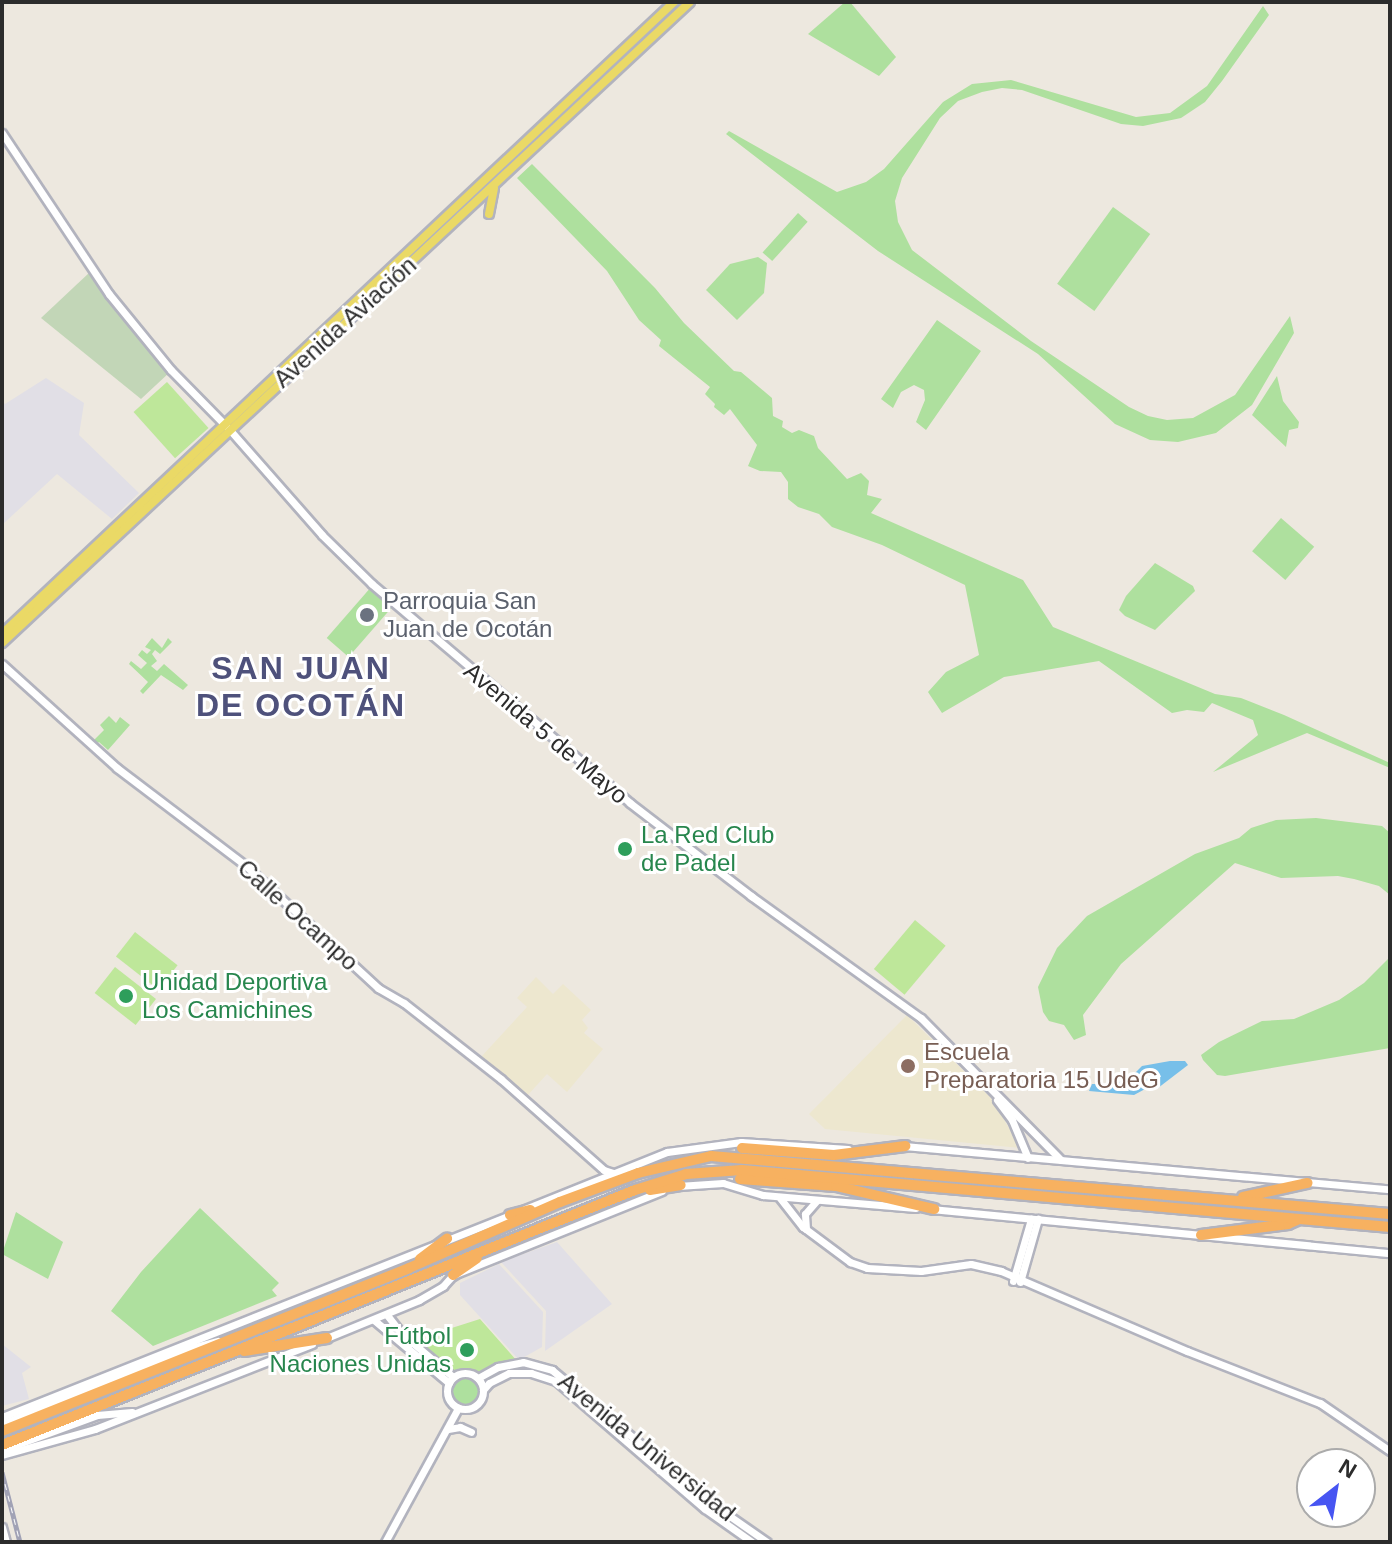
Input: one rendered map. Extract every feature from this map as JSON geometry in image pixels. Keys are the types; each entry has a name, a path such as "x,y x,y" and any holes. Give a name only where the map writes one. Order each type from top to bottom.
{"highway":[{"path":"742,1148 834,1155 905,1146"},
{"path":"510,1215 560,1202 665,1166 729,1155 1390,1214"},
{"path":"3,1450 230,1353 613,1200 686,1174 742,1170 1390,1227"},
{"path":"740,1179 836,1186 934,1209"},
{"path":"1231,1199 1307,1183"},
{"path":"613,1200 681,1185"},
{"path":"3,1429 409,1268 560,1202"},
{"path":"1201,1235 1288,1224 1300,1218"},
{"path":"409,1268 447,1239"},
{"path":"453,1275 494,1247"},
{"path":"230,1353 327,1338"}],"main road":[{"name":"Avenida Aviación","path":"337,327 674,2"},
{"name":"Avenida Aviación","path":"2,634 226,426 498,182 690,2"},
{"name":"Avenida 5 de Mayo","path":"2,133 109,294 171,370 226,426 322,535 473,673 630,803 912,1011 945,1040 1061,1160"},
{"path":"489,214 490,198 498,182"},
{"name":"Avenida Aviación","path":"2,643 226,426"},
{"name":"Calle Ocampo","path":"2,664 117,768 246,866 378,988 404,1003 501,1079 613,1173"},
{"name":"Avenida 5 de Mayo","path":"903,1005 995,1097 1012,1120 1028,1158"},
{"path":"2,1417 667,1152 741,1142 834,1150 881,1144 1390,1192"},
{"path":"596,1161 601,1171 599,1180"},
{"path":"3,1450 81,1434 139,1412 387,1315 443,1286 453,1275 681,1185 723,1183 779,1197 1390,1253"},
{"path":"779,1197 806,1229 860,1266 921,1271 971,1264 996,1271 1154,1339 1320,1403 1390,1451"},
{"path":"806,1229 805,1214 817,1200"},
{"path":"1017,1281 1034,1219"},
{"path":"387,1315 401,1333 451,1380"},
{"path":"374,1320 451,1380"},
{"path":"3,1429 151,1363 206,1342 228,1340"},
{"name":"Avenida Universidad","path":"478,1378 498,1367 523,1362 552,1370 711,1503 767,1542"},
{"path":"126,1367 151,1363"},
{"path":"451,1380 469,1373 478,1378 483,1390 476,1406 458,1408"},
{"name":"Avenida Universidad","path":"483,1390 489,1383 509,1373 531,1373 556,1381 705,1509 752,1542"},
{"path":"451,1380 448,1398 458,1408"},
{"path":"385,1542 458,1408"},
{"path":"3,1450 97,1415 139,1412"},
{"path":"448,1429 460,1427 471,1432"},
{"path":"2,1527 6,1542"}],"shaded area":[{"path":"46,378 84,403 79,435 139,493 112,519 57,474 2,525 2,401 5,404"},
{"path":"536,977 553,994 563,984 591,1010 582,1020 588,1028 584,1033 603,1049 567,1092 547,1074 527,1096 481,1057 527,1007 517,998"},
{"name":"Escuela Preparatoria 15 UdeG","path":"907,1015 991,1098 1021,1148 825,1129 809,1114"},
{"path":"557,1242 612,1304 545,1351 546,1311 501,1262"},
{"path":"499,1264 543,1312 542,1347 519,1360 460,1295 460,1283"},
{"path":"2,1344 31,1367 22,1373 29,1399 2,1406"}],"green space":[{"path":"845,2 850,2 896,57 879,76 808,34"},
{"path":"1263,6 1269,15 1222,81 1205,102 1181,118 1143,126 1121,124 1022,90 1002,88 982,92 958,101 940,118 902,178 895,201 898,222 912,250 1031,341 1129,407 1148,416 1167,420 1193,418 1235,395 1290,316 1294,333 1252,405 1216,433 1178,442 1150,440 1115,424 1038,354 878,251 726,134 729,131 837,192 866,182 884,169 943,102 972,84 1011,80 1136,117 1170,113 1207,86"},
{"path":"532,164 655,288 684,323 734,371 741,372 772,398 773,416 783,421 782,427 792,433 799,430 814,436 818,448 847,479 861,473 869,481 867,495 882,499 871,513 1023,580 1053,627 1215,694 1241,698 1284,715 1390,763 1390,768 1307,733 1213,772 1258,735 1253,720 1212,703 1204,712 1187,710 1172,713 1099,661 1004,677 942,713 928,692 946,672 979,655 965,585 882,545 832,527 819,514 798,507 788,499 788,482 781,472 760,471 748,466 757,445 730,409 724,415 714,407 715,404 705,394 710,387 659,346 661,340 639,320 607,271 517,178"},
{"path":"1113,207 1150,234 1094,311 1057,284"},
{"path":"798,213 808,222 772,261 763,252"},
{"path":"758,257 767,263 764,293 737,320 706,290 730,264"},
{"path":"90,272 170,372 141,399 41,318"},
{"path":"937,320 981,351 926,430 916,422 925,400 924,390 914,385 901,392 893,408 881,399"},
{"path":"1277,376 1283,401 1299,422 1298,428 1289,430 1286,447 1252,415"},
{"path":"167,382 208,428 175,458 134,412"},
{"path":"1281,518 1314,547 1285,580 1252,551"},
{"path":"1155,563 1193,586 1195,591 1155,630 1119,610 1126,596"},
{"path":"372,586 394,605 349,657 327,638"},
{"path":"152,638 162,648 168,638 172,642 160,654 155,650 152,654 157,661 151,666 157,671 164,664 188,685 183,690 161,675 143,694 140,691 148,682 129,664 131,661 141,669 147,663 138,655 142,650 147,654 151,650 145,647"},
{"path":"109,716 116,723 120,717 130,725 108,750 99,742 95,746 91,743 104,730 100,725"},
{"path":"1316,818 1382,826 1390,833 1390,895 1379,886 1354,879 1338,876 1281,878 1235,863 1121,964 1083,1015 1086,1035 1074,1040 1064,1025 1049,1021 1043,1012 1038,987 1057,948 1087,916 1195,854 1239,838 1251,828 1276,820"},
{"path":"915,920 946,946 905,995 874,969"},
{"path":"135,932 178,965 158,990 116,956"},
{"path":"1390,957 1390,1048 1225,1076 1217,1075 1203,1060 1201,1055 1219,1042 1262,1021 1294,1019 1339,1000 1364,983"},
{"name":"Unidad Deportiva Los Camichines","path":"115,967 156,999 136,1025 95,993"},
{"path":"200,1208 279,1283 272,1290 277,1296 153,1346 111,1311 141,1272"},
{"path":"16,1212 63,1242 48,1279 2,1254"},
{"name":"Fútbol Naciones Unidas","path":"480,1319 517,1361 480,1375 468,1370 453,1372 414,1340"},
{"path":"465,1375 476,1380 481,1391 476,1402 465,1407 454,1402 449,1391 454,1380"}],"water":[{"path":"1185,1061 1188,1065 1158,1088 1134,1074 1142,1066"},
{"path":"1129,1079 1142,1081 1147,1088 1134,1095 1089,1091 1092,1084 1112,1084"}],"railway":[{"path":"2,1472 20,1542"}],"place":[{"name":"Parroquia San Juan de Ocotán","path":"367,615"},
{"name":"La Red Club de Padel","path":"625,849"},
{"name":"Unidad Deportiva Los Camichines","path":"126,996"},
{"name":"Escuela Preparatoria 15 UdeG","path":"908,1066"},
{"name":"Fútbol Naciones Unidas","path":"467,1350"}],"district":[{"name":"SAN JUAN DE OCOTÁN","path":"301,688"}]}
